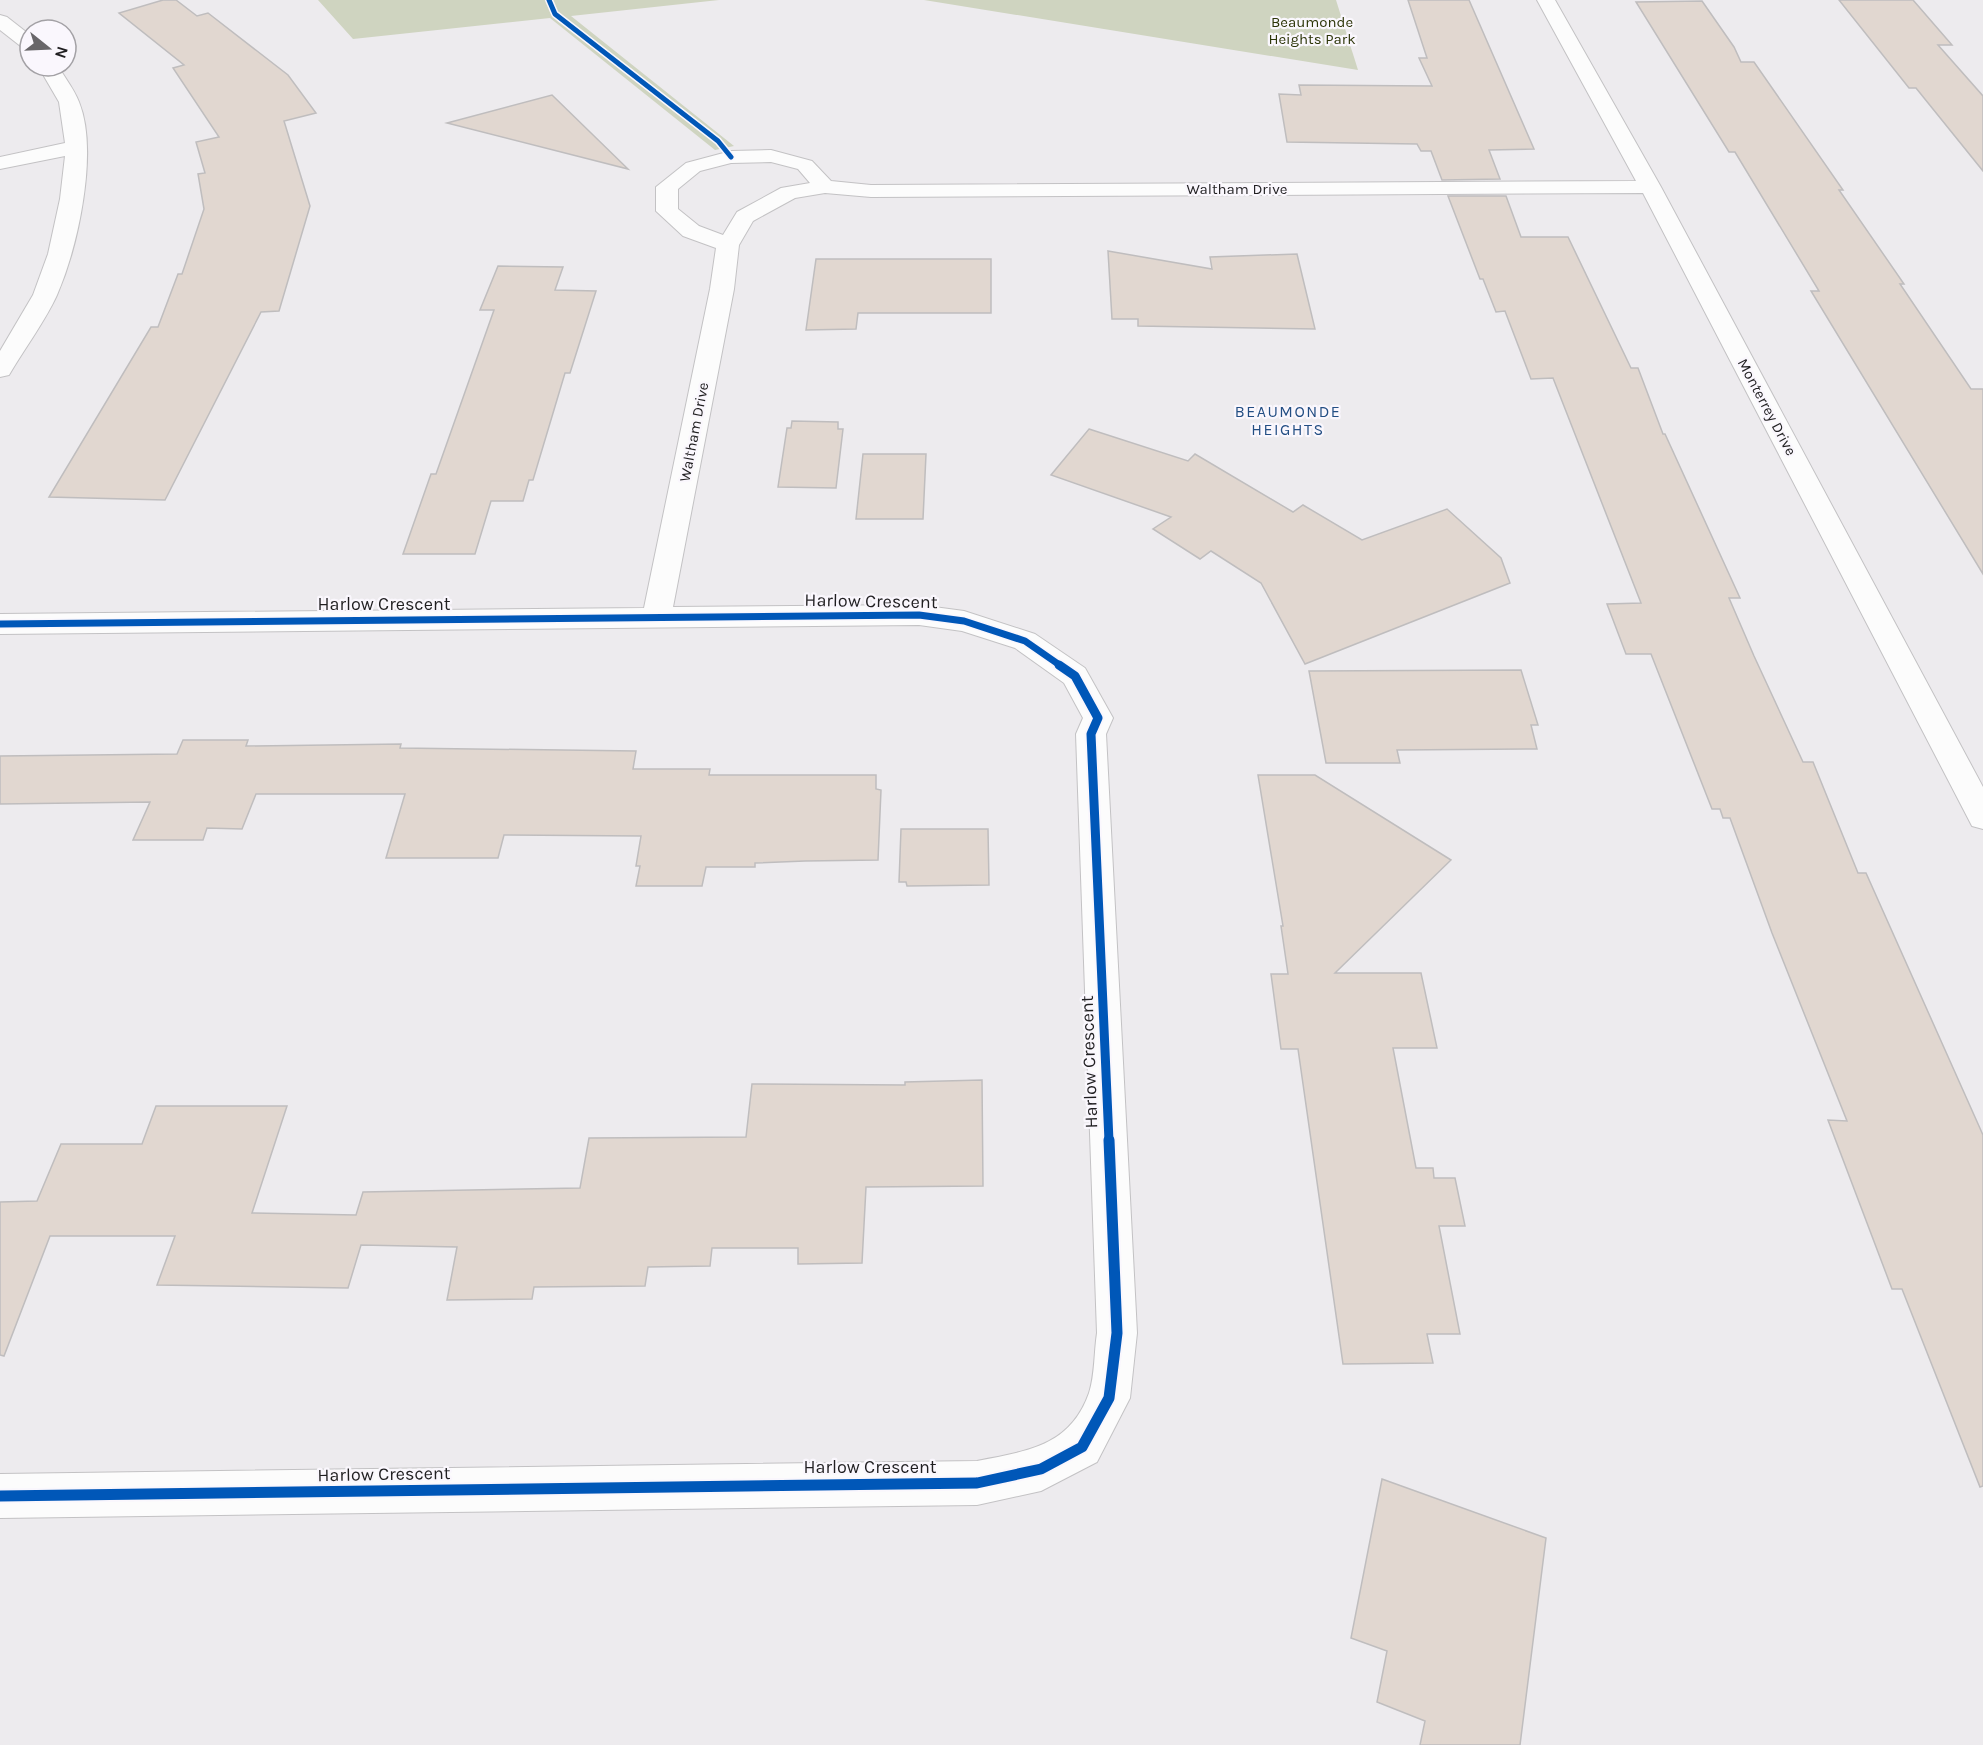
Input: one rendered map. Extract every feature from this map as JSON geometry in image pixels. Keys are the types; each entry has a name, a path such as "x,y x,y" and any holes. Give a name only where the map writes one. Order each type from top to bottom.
{"street":[{"name":"Monterrey Drive","path":"1546,0 1650,187 1983,817"},
{"path":"0,21 18,35"},
{"path":"0,370 46,294 66,227 76,147 69,103 55,78"},
{"path":"0,163 76,147"},
{"path":"728,245 691,231 667,211 667,188 693,167 731,157 771,156 805,165 825,187"},
{"name":"Waltham Drive","path":"656,619 722,289 728,245 745,217 789,193 825,187 883,191 1650,187"},
{"name":"Harlow Crescent","path":"0,624 919,615 964,621 1025,641 1074,676 1098,718 1091,734 1117,1333 1109,1398 1082,1448 1041,1469 977,1483 0,1496"}],"green space":[{"path":"318,0 719,0 571,16 734,146 715,150 550,18 353,39"},
{"name":"Beaumonde Heights Park","path":"924,0 1336,0 1358,70"}],"building":[{"path":"163,0 176,0 197,16 208,13 288,75 316,113 284,121 310,206 279,311 261,312 165,500 49,497 151,327 158,327 178,274 182,274 204,209 198,174 205,173 196,142 219,137 173,68 184,65 119,13"},
{"path":"1408,0 1469,0 1534,149 1489,150 1500,179 1442,180 1431,151 1421,151 1417,144 1287,142 1279,94 1301,95 1299,85 1432,86 1419,58 1427,58"},
{"path":"1839,0 1913,0 1952,45 1938,45 1983,96 1983,171 1916,88 1909,88"},
{"path":"1702,1 1734,47 1741,62 1754,62 1843,190 1839,190 1904,284 1900,284 1971,389 1983,389 1983,574 1811,291 1819,291 1735,152 1729,152 1636,2"},
{"path":"552,95 628,169 447,123"},
{"path":"1448,196 1506,196 1521,237 1568,237 1631,368 1638,368 1663,434 1665,434 1740,598 1729,598 1754,656 1803,762 1813,762 1858,873 1866,873 1983,1135 1983,1486 1980,1487 1902,1289 1892,1289 1828,1120 1847,1121 1772,933 1730,818 1723,818 1720,809 1712,809 1651,654 1626,654 1607,604 1641,603 1553,378 1531,379 1505,311 1496,312 1483,279 1480,279"},
{"path":"1108,251 1212,269 1210,257 1297,254 1315,329 1138,326 1138,319 1112,319"},
{"path":"816,259 991,259 991,313 858,313 856,329 806,330"},
{"path":"498,266 563,267 555,290 596,291 570,373 565,373 533,480 529,480 523,501 491,501 475,554 403,554 431,474 436,474 494,310 480,310"},
{"path":"792,421 838,422 838,429 843,429 836,488 778,487 787,428 791,428"},
{"path":"1089,429 1188,461 1195,454 1293,512 1303,505 1362,540 1447,509 1501,558 1510,583 1305,664 1261,583 1211,551 1200,559 1153,529 1171,517 1051,475"},
{"path":"863,454 926,454 923,519 856,519"},
{"path":"1521,670 1538,725 1531,725 1537,749 1397,750 1400,763 1326,763 1309,671"},
{"path":"183,740 248,740 246,746 401,744 400,748 636,751 633,769 710,769 709,775 876,775 876,789 881,790 878,860 755,863 755,867 706,867 702,886 636,886 640,866 636,866 641,836 504,835 498,858 386,858 405,794 256,794 242,829 207,828 203,840 133,840 150,802 0,804 0,756 177,754"},
{"path":"1258,775 1315,775 1451,860 1335,973 1421,973 1437,1048 1393,1048 1416,1168 1433,1168 1434,1178 1455,1178 1465,1226 1439,1226 1460,1334 1427,1334 1433,1363 1343,1364 1298,1049 1281,1049 1271,974 1288,974 1281,926 1283,926"},
{"path":"901,829 988,829 989,885 907,886 906,882 899,882"},
{"path":"982,1080 983,1186 866,1187 862,1263 798,1264 798,1248 712,1248 710,1266 648,1267 645,1286 534,1287 532,1299 447,1300 457,1247 361,1245 348,1288 157,1285 175,1236 50,1236 4,1356 0,1355 0,1202 37,1201 61,1144 142,1144 156,1106 287,1106 252,1213 356,1215 363,1192 580,1188 589,1138 746,1137 752,1084 905,1085 905,1082"},
{"path":"1382,1479 1546,1538 1520,1745 1420,1745 1425,1721 1377,1702 1387,1651 1351,1638"}],"cycle path":[{"path":"549,0 555,14 718,141 731,157"},
{"path":"0,624 919,615 964,621 1025,641 1075,676 1098,718 1091,734 1117,1333 1109,1398 1082,1447 1041,1469 977,1483 0,1496"}],"district":[{"name":"BEAUMONDE HEIGHTS","path":"1288,420"}]}
